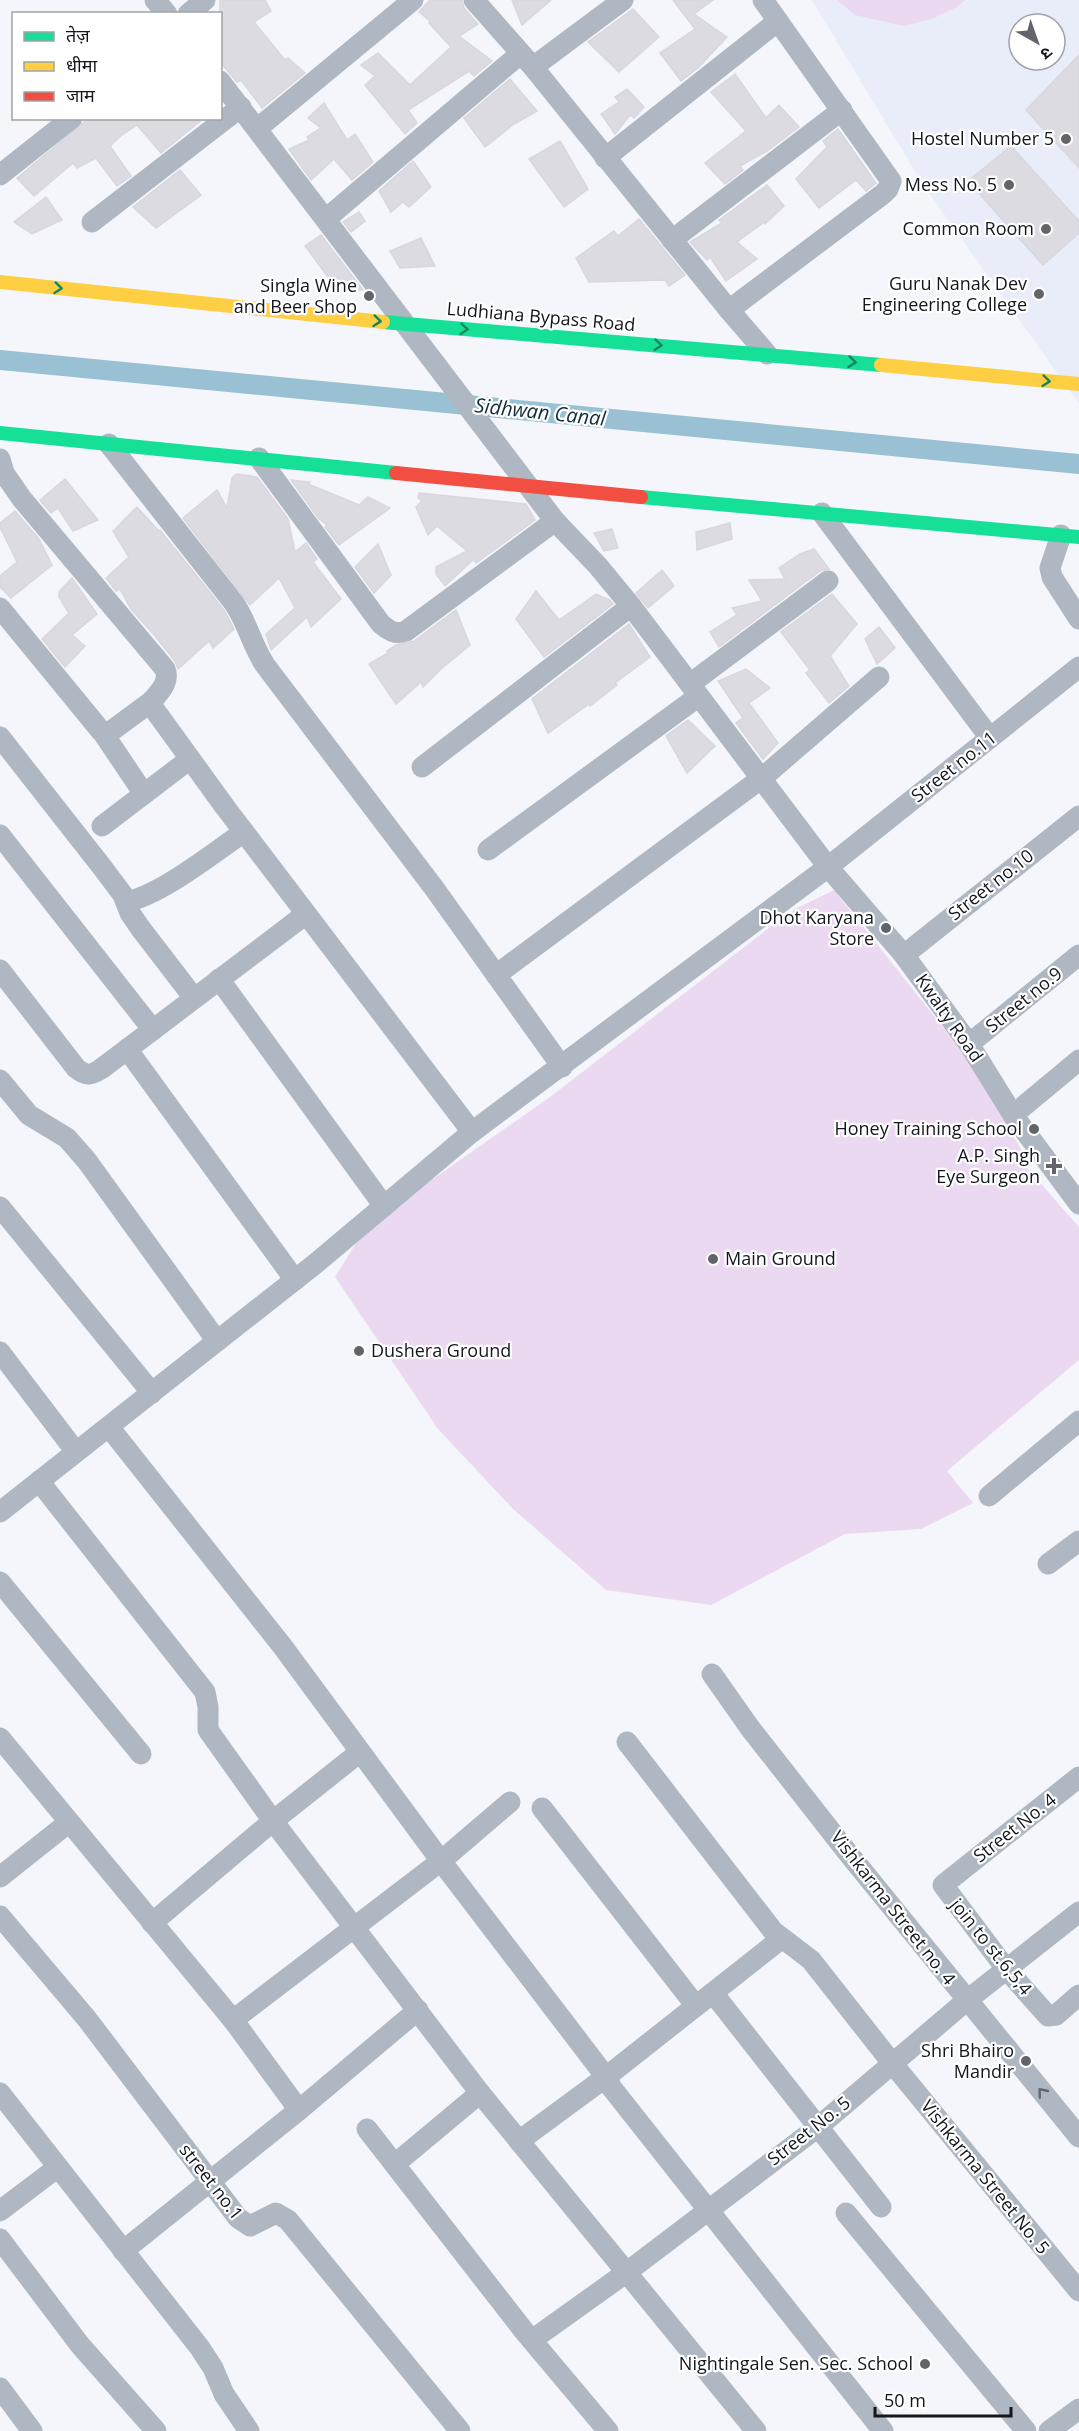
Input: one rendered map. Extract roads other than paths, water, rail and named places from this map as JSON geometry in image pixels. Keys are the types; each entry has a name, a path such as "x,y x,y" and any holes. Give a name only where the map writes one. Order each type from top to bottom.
{"main road":[{"name":"Ludhiana Bypass Road","path":"0,282 402,333 767,354 1079,384"},
{"path":"0,433 530,487 1070,536"}],"street":[{"path":"156,0 165,12"},
{"path":"190,12 205,0"},
{"path":"258,128 413,0"},
{"path":"474,0 767,354"},
{"path":"327,218 526,61 623,0"},
{"path":"729,310 888,189 891,181 763,0"},
{"path":"605,158 778,21"},
{"name":"Kwalty Road","path":"222,84 327,218 402,333 433,351 555,521 598,566 631,606 828,867 904,955 969,1044 1013,1115 1077,1197"},
{"path":"92,222 240,107"},
{"path":"672,240 842,110"},
{"path":"0,175 69,120"},
{"path":"109,444 234,603 242,616 255,651 381,817 562,1067"},
{"path":"259,458 381,624 391,632 406,631 555,521"},
{"path":"0,459 4,473 22,499 165,669 167,678 152,701 110,732 103,733"},
{"path":"822,513 990,738"},
{"path":"1070,536 1050,568 1052,577 1079,619"},
{"path":"488,850 695,690 828,581"},
{"path":"422,767 631,606"},
{"path":"0,608 103,733 144,794"},
{"name":"Street no.11","path":"2,1506 39,1481 295,1280 472,1132 828,867 1079,667"},
{"path":"496,975 762,778 879,677"},
{"path":"152,701 154,709 244,832 472,1132"},
{"path":"0,737 102,867 141,929 194,998"},
{"path":"102,826 190,759"},
{"name":"Street no.10","path":"904,955 1079,816"},
{"path":"126,902 139,899 156,890 244,832"},
{"path":"0,836 153,1030"},
{"path":"0,970 76,1068 84,1075 95,1072 127,1049 306,914"},
{"name":"Street no.9","path":"969,1044 1079,956"},
{"path":"219,979 384,1206"},
{"path":"127,1049 295,1280"},
{"path":"1013,1115 1079,1060"},
{"path":"0,1080 29,1115 67,1138 87,1161 217,1341"},
{"path":"0,1207 152,1393"},
{"path":"0,1352 76,1452"},
{"path":"989,1496 1079,1421"},
{"path":"109,1427 283,1647 441,1861 606,2077 611,2087 883,2431"},
{"path":"39,1481 205,1692 208,1707 208,1730 273,1821 480,2093 756,2431"},
{"path":"1047,1564 1079,1541"},
{"path":"0,1582 141,1754"},
{"name":"Vishkarma Street no. 4","path":"712,1674 750,1728 966,2001 1079,2138"},
{"path":"0,1738 232,2020 299,2110"},
{"name":"Vishkarma Street No. 5","path":"627,1742 781,1939 811,1960 892,2063 1079,2291"},
{"path":"152,1923 273,1821 360,1752"},
{"name":"Street No. 4","path":"951,1878 1079,1778"},
{"path":"232,2020 441,1861 510,1802"},
{"path":"542,1808 696,2006"},
{"path":"0,1877 68,1823"},
{"name":"join to st.6,5,4","path":"951,1878 945,1882 944,1889 1007,1970 1048,2016 1056,2015 1079,1995"},
{"name":"Street No. 5","path":"532,2340 627,2272 818,2127 966,2001 1079,1912"},
{"name":"street no.1","path":"0,1916 87,2019 208,2180 244,2224 255,2224 276,2213 288,2220 460,2431"},
{"path":"519,2141 606,2077 781,1939"},
{"path":"713,1993 881,2207"},
{"path":"123,2251 208,2180 299,2110 418,2010"},
{"path":"0,2093 207,2357 224,2394 249,2431"},
{"path":"395,2164 480,2093"},
{"path":"367,2129 532,2340 608,2431"},
{"path":"0,2211 58,2167"},
{"path":"846,2213 1026,2431"},
{"path":"0,2239 80,2345 156,2431"},
{"path":"0,2388 32,2431"},
{"path":"1050,2431 1078,2411"}],"waterway":[{"name":"Sidhwan Canal","path":"0,360 1079,464"}],"place":[{"name":"Hostel Number 5","path":"1066,139"},
{"name":"Mess No. 5","path":"1009,185"},
{"name":"Common Room","path":"1046,229"},
{"name":"Guru Nanak Dev Engineering College","path":"1039,294"},
{"name":"Singla Wine and Beer Shop","path":"369,296"},
{"name":"Dhot Karyana Store","path":"886,928"},
{"name":"Honey Training School","path":"1034,1129"},
{"name":"A.P. Singh Eye Surgeon","path":"1054,1166"},
{"name":"Main Ground","path":"713,1259"},
{"name":"Dushera Ground","path":"359,1351"},
{"name":"Shri Bhairo Mandir","path":"1026,2061"},
{"name":"Nightingale Sen. Sec. School","path":"925,2364"}]}
